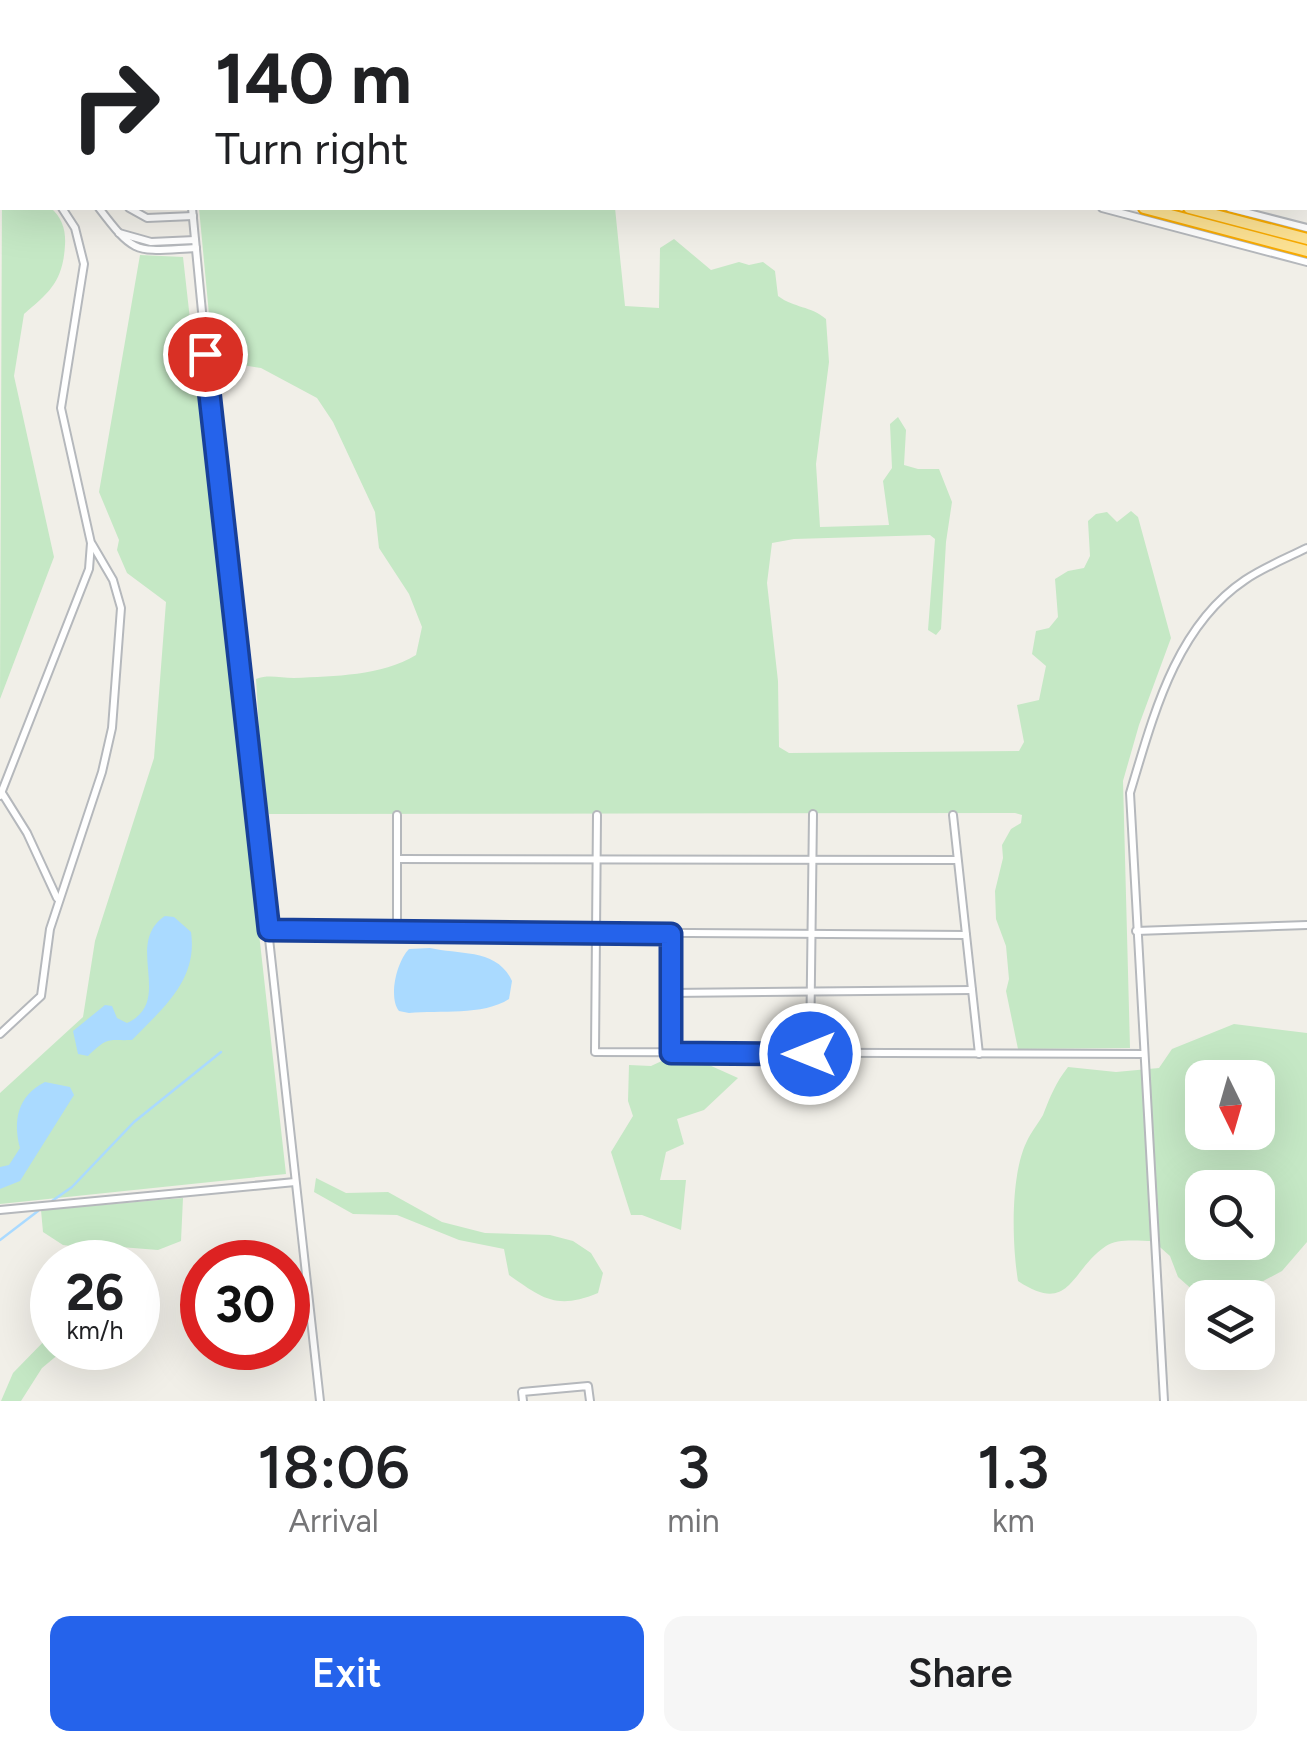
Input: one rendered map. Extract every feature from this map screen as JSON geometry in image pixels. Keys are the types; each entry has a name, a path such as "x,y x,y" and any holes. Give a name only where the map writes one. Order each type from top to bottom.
{"highway":[{"path":"1152,210 1307,251"},
{"path":"1197,210 1307,239"}],"street":[{"path":"0,1034 42,996 50,928 102,772 112,728 121,608 113,580 91,544 61,408 84,264 75,228 63,210"},
{"path":"101,210 118,233 151,242 195,244"},
{"path":"132,210 147,218 193,212 216,467 320,1401"},
{"path":"1110,210 1307,262"},
{"path":"1236,210 1307,228"},
{"path":"58,898 27,833 1,795 87,578 91,544"},
{"path":"1164,1401 1130,793 1152,721 1178,659 1209,612 1244,581 1307,548"},
{"path":"810,1054 813,814"},
{"path":"397,815 397,931"},
{"path":"596,815 595,1052 1144,1054"},
{"path":"952,815 979,1054"},
{"path":"397,859 958,860"},
{"path":"1136,931 1307,925"},
{"path":"269,930 966,934"},
{"path":"671,934 671,1053"},
{"path":"671,993 972,990"},
{"path":"0,1210 295,1182"},
{"path":"524,1401 522,1392 588,1386 590,1401"}],"green space":[{"path":"2,210 53,210 64,229 64,257 48,292 24,314 14,376 54,557 0,699"},
{"path":"199,210 615,210 625,306 659,308 660,248 674,239 711,270 739,262 763,262 775,271 778,296 826,319 829,362 816,464 820,527 889,525 883,481 892,468 890,424 898,417 906,430 904,465 939,469 952,502 941,629 936,635 928,630 935,539 930,535 772,543 767,583 778,681 779,747 789,753 1019,751 1024,742 1017,705 1039,700 1046,666 1032,654 1036,631 1049,628 1058,617 1055,579 1084,568 1090,556 1088,521 1107,512 1117,522 1131,511 1138,517 1171,638 1123,781 1130,1048 1018,1049 1006,991 1006,946 996,919 995,891 1002,845 1011,829 1021,823 1022,815 1015,813 269,814 263,794 256,679 341,675 388,667 416,655 422,627 409,594 379,548 375,512 333,422 317,398 261,368 223,362 212,346"},
{"path":"140,255 183,257 286,1174 0,1204 0,1093 83,1017 95,941 154,758 166,602 127,573 117,550 119,540 99,492"},
{"path":"1234,1024 1307,1033 1307,1242 1282,1271 1265,1280 1185,1280 1185,1283 1178,1277 1170,1256 1153,1241 1122,1241 1106,1246 1060,1292 1036,1291 1018,1281 1014,1229 1021,1155 1064,1073 1068,1067 1116,1072 1159,1068 1172,1049"},
{"path":"666,1059 698,1060 738,1078 704,1110 677,1119 684,1144 666,1152 660,1180 686,1180 681,1230 642,1215 631,1215 611,1152 633,1116 628,1101 629,1065 651,1066"},
{"path":"316,1178 346,1193 388,1192 442,1222 485,1233 550,1235 573,1241 591,1253 603,1273 598,1293 572,1301 541,1296 509,1275 504,1249 459,1240 397,1215 353,1214 314,1192"},
{"path":"183,1198 181,1240 160,1249 160,1240 55,1240 43,1232 41,1210"},
{"path":"30,1356 30,1370 41,1370 21,1401 1,1401 13,1373"}],"water":[{"path":"165,916 174,917 191,932 189,965 176,992 132,1040 108,1041 88,1056 78,1054 73,1031 105,1005 112,1006 117,1018 127,1023 141,1013 149,987 148,941 153,928"},
{"path":"409,949 476,955 497,963 512,981 509,999 474,1010 399,1011 394,988 401,962"},
{"path":"45,1082 70,1087 74,1095 20,1181 0,1189 0,1167 9,1165 20,1148 19,1110 28,1094"}],"waterway":[{"path":"52,1201 72,1187 134,1122 221,1052"},
{"path":"0,1240 38,1211"}],"route":[{"path":"205,354 269,930 671,934 671,1053 810,1054"}]}
